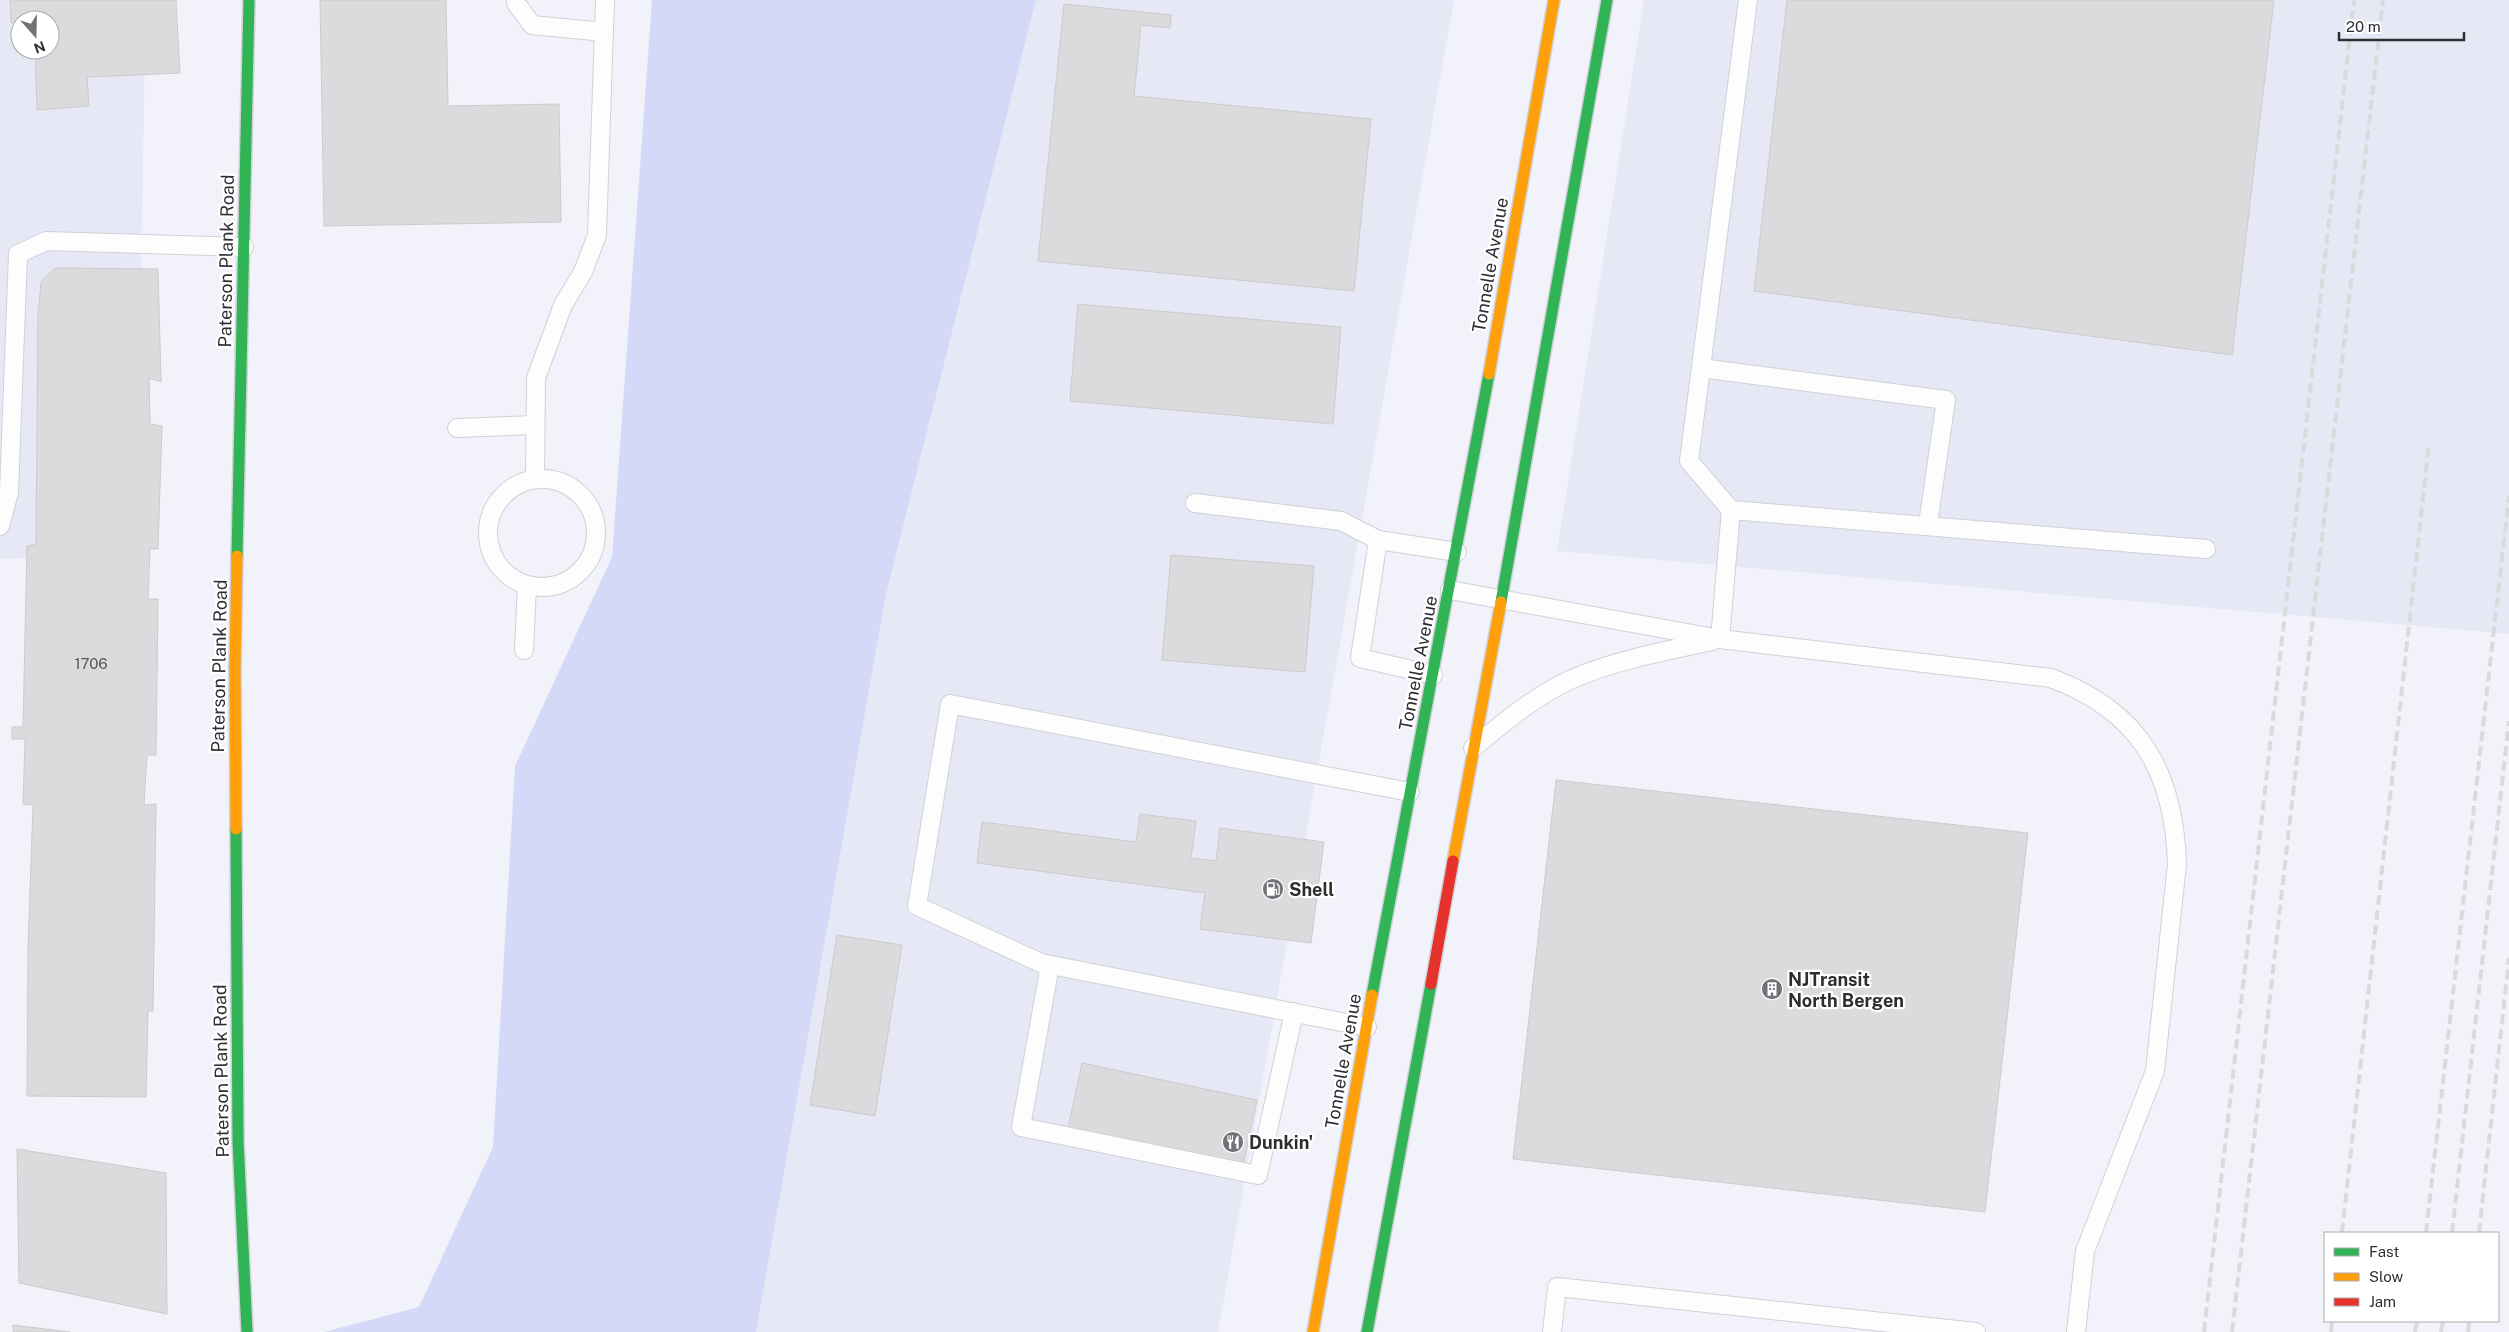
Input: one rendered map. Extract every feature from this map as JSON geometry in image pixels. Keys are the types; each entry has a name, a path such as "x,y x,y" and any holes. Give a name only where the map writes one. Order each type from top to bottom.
{"main road":[{"name":"Paterson Plank Road","path":"247,1332 238,1140 235,677 249,0"},
{"name":"Tonnelle Avenue","path":"1313,1332 1410,792 1457,552 1554,0"},
{"path":"1368,1332 1472,749 1501,600 1607,0"}],"lane":[{"path":"516,0 516,3 532,25 604,32"},
{"path":"535,479 536,378 563,305 583,272 597,235 605,0"},
{"path":"1748,0 1689,461 1731,510 1928,524 1980,531 2206,549"},
{"path":"0,526 9,492 18,254 46,241 244,247"},
{"path":"1701,368 1946,400 1928,524"},
{"path":"457,428 535,425"},
{"path":"535,479 552,480 569,486 582,496 592,511 596,528 595,545 589,561 578,575 563,584 546,588 528,586 511,578 498,566 489,549 487,530 491,512 502,496 517,485 535,479"},
{"path":"1195,503 1341,522 1378,540 1457,552"},
{"path":"1720,639 1731,510"},
{"path":"1378,540 1360,658 1392,668 1433,675"},
{"path":"524,650 528,586"},
{"path":"1450,590 1720,639 2051,678 2078,688 2103,703 2124,720 2144,745 2161,776 2171,805 2176,834 2177,864 2155,1071 2085,1251 2076,1332"},
{"path":"1472,749 1517,712 1573,679 1655,654 1720,639"},
{"path":"1367,1027 1041,963 917,906 950,704 1410,792"},
{"path":"1050,965 1021,1127 1258,1175 1294,1012"},
{"path":"1552,1332 1557,1287 1976,1332"}],"shaded area":[{"path":"0,0 146,0 136,553 0,559"},
{"path":"652,0 1036,0 886,594 756,1332 324,1332 419,1307 493,1147 515,766 612,557"},
{"path":"1036,0 1454,0 1218,1332 756,1332 886,594"},
{"path":"1644,0 2509,0 2509,634 1557,551"}],"building":[{"path":"10,0 176,0 180,73 87,77 89,106 37,110 35,60 60,60 60,10 10,10"},
{"path":"320,0 446,0 448,106 559,104 561,222 324,226"},
{"path":"1787,0 2274,0 2232,355 1754,291"},
{"path":"1064,4 1171,15 1170,28 1141,25 1134,96 1371,119 1354,291 1038,261"},
{"path":"55,268 158,269 161,382 149,378 150,424 162,426 158,549 150,549 148,599 158,599 156,755 147,755 144,805 156,804 153,1011 148,1011 146,1097 27,1096 28,949 33,805 23,804 25,739 12,739 12,727 23,727 27,546 36,544 38,314 41,282"},
{"path":"1078,304 1341,327 1333,424 1070,401"},
{"path":"1171,555 1314,566 1305,672 1162,660"},
{"name":"NJTransit North Bergen","path":"1556,780 2028,833 1985,1212 1513,1159"},
{"path":"1140,814 1196,821 1191,858 1216,861 1220,828 1324,842 1311,943 1200,929 1205,893 977,863 982,822 1136,842"},
{"path":"837,935 902,945 875,1116 810,1105"},
{"path":"1082,1063 1257,1100 1243,1165 1068,1128"},
{"path":"17,1149 166,1173 167,1314 19,1283"},
{"path":"13,1325 70,1332 13,1332"}],"railway":[{"path":"2204,1332 2354,0"},
{"path":"2232,1332 2383,0"},
{"path":"2342,1232 2429,444"},
{"path":"2426,1232 2509,496"},
{"path":"2452,1232 2509,721"},
{"path":"2479,1232 2509,958"},
{"path":"2331,1332 2332,1322"},
{"path":"2415,1332 2417,1322"},
{"path":"2441,1332 2443,1322"},
{"path":"2468,1332 2469,1322"}],"traffic: fast":[{"path":"237,556 249,0"},
{"path":"1501,602 1607,0"},
{"path":"1372,995 1489,374"},
{"path":"236,829 238,1140 247,1332"},
{"path":"1367,1332 1431,984"}],"traffic: slow":[{"path":"1489,374 1554,0"},
{"path":"236,829 235,667 237,556"},
{"path":"1453,861 1501,602"},
{"path":"1313,1332 1372,995"}],"traffic: jam":[{"path":"1431,984 1453,861"}],"place":[{"name":"Shell","path":"1273,889"},
{"name":"NJTransit North Bergen","path":"1772,989"},
{"name":"Dunkin'","path":"1233,1142"}]}
